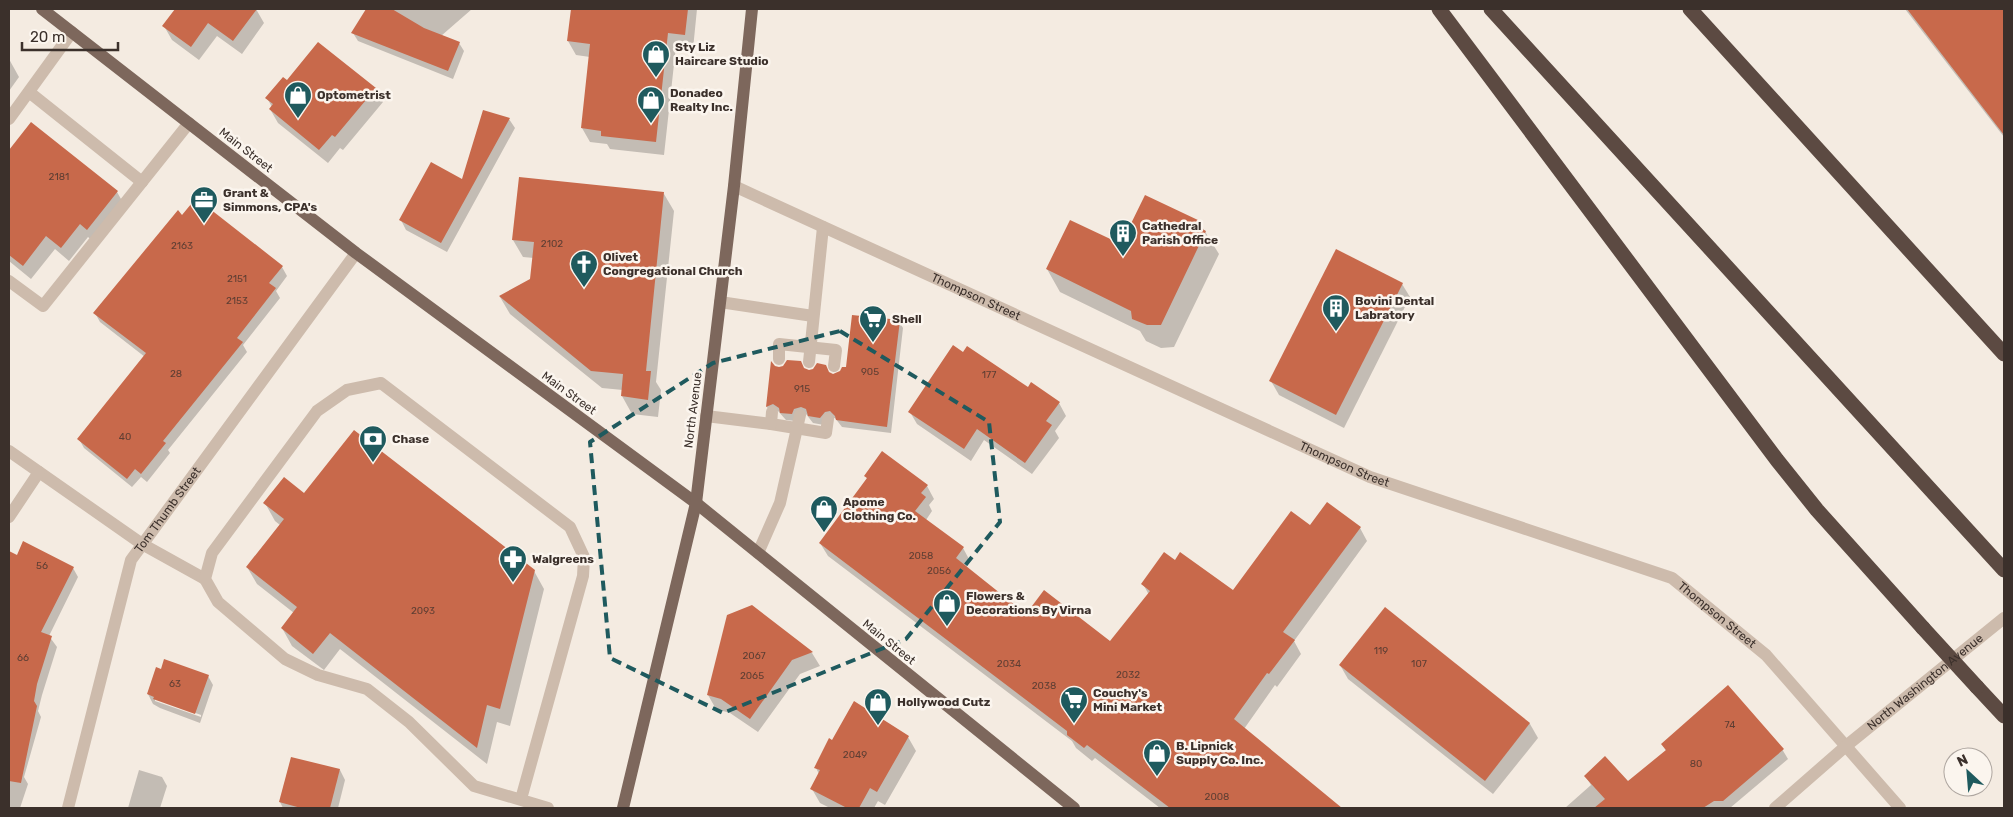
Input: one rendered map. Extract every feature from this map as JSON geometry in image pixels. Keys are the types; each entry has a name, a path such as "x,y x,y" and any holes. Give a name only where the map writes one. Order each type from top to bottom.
{"highway":[{"path":"1439,9 1777,460 1817,510 2004,716"},
{"path":"1491,9 2000,566"},
{"path":"1690,9 2004,354"}],"main road":[{"name":"Main Street","path":"42,9 356,253 696,504 1074,808"},
{"name":"North Avenue","path":"623,808 696,504 734,186 752,9"}],"street":[{"path":"9,119 72,32"},
{"path":"29,92 142,182"},
{"path":"9,281 43,306 189,123"},
{"name":"Thompson Street","path":"734,186 1370,476 1672,578 1766,655 1900,808"},
{"path":"809,362 823,226"},
{"name":"Tom Thumb Street","path":"68,808 130,560 356,253"},
{"path":"720,302 814,316"},
{"path":"779,359 779,344 836,350 834,366"},
{"path":"206,579 212,553 317,411 347,390 381,383 570,528 584,557 583,576 521,799"},
{"path":"706,416 772,418 799,422 826,433 828,419"},
{"path":"758,553 780,503 799,422"},
{"path":"9,451 142,544 206,579 218,602 285,659 318,675 367,689 409,722 474,786 548,808"},
{"path":"9,517 39,472"},
{"name":"North Washington Avenue","path":"1775,808 1846,746 2004,618"}],"highlighted area":[{"path":"840,331 989,422 1000,522 906,639 723,713 610,658 590,442 713,363"}],"building":[{"path":"175,9 257,9 233,41 208,23 191,47 162,26"},
{"path":"366,9 392,9 424,28 460,42 448,71 351,33"},
{"path":"571,9 688,9 685,35 668,33 656,142 601,136 601,131 581,128 590,44 567,41"},
{"path":"1907,9 2004,9 2004,135"},
{"path":"318,42 376,88 335,137 332,135 319,150 269,109 273,104 265,98 283,77 287,80"},
{"path":"483,110 510,118 441,243 399,220 431,162 462,179"},
{"path":"31,122 118,191 87,230 80,224 61,248 46,236 23,266 9,255 9,150"},
{"name":"Olivet Congregational Church","path":"519,177 664,192 646,371 651,371 648,400 621,396 623,374 591,371 499,296 530,279 534,242 512,240"},
{"name":"Cathedral Parish Office","path":"1145,195 1200,221 1197,226 1206,231 1161,325 1147,325 1132,319 1131,311 1046,269 1070,220 1121,244"},
{"path":"196,198 283,266 269,283 276,288 237,338 243,342 163,441 166,443 141,474 135,469 127,479 77,439 146,353 93,313 178,210 182,215"},
{"name":"Bovini Dental Labratory","path":"1336,249 1403,283 1336,415 1269,381"},
{"path":"852,315 900,320 887,427 836,420 830,411 825,412 820,418 808,416 806,409 801,407 794,409 792,414 780,413 779,408 773,404 766,407 771,361 775,366 779,367 783,366 787,360 801,361 804,368 809,370 813,369 817,363 826,365 829,372 833,374 840,371 842,367 846,367"},
{"path":"953,345 963,352 967,346 1028,387 1031,382 1060,402 1046,421 1052,425 1025,463 977,429 964,449 908,412"},
{"path":"354,430 535,570 500,709 487,705 477,748 330,633 313,654 281,628 297,607 246,567 284,519 263,503 284,477 304,493"},
{"path":"882,451 928,485 921,493 926,497 915,511 964,547 956,558 1026,614 1044,590 1110,641 1150,591 1141,584 1164,552 1175,560 1180,552 1233,590 1291,511 1310,525 1327,502 1361,527 1283,632 1295,640 1269,674 1267,673 1234,719 1342,808 1170,808 1087,745 1084,748 1067,735 1067,731 819,543 867,478 864,476"},
{"path":"23,541 74,567 41,632 52,636 37,684 34,701 37,706 21,783 9,781 9,551 17,555"},
{"path":"752,605 813,652 792,660 750,719 721,699 707,695 727,615"},
{"path":"1385,607 1530,723 1485,781 1339,665"},
{"path":"164,659 209,675 195,714 153,699 154,697 147,694 156,667 161,669"},
{"path":"1728,685 1784,749 1723,801 1714,801 1703,808 1594,808 1605,799 1584,776 1605,756 1628,781 1666,750 1661,744"},
{"path":"854,701 909,736 877,792 870,788 859,808 847,808 810,789 820,770 814,768 829,738 832,740"},
{"path":"291,757 340,769 330,808 301,808 279,802"}],"place":[{"name":"Sty Liz Haircare Studio","path":"656,78"},
{"name":"Optometrist","path":"298,119"},
{"name":"Donadeo Realty Inc.","path":"651,124"},
{"name":"Grant & Simmons, CPA's","path":"204,224"},
{"name":"Cathedral Parish Office","path":"1123,257"},
{"name":"Olivet Congregational Church","path":"584,288"},
{"name":"Bovini Dental Labratory","path":"1336,332"},
{"name":"Shell","path":"873,343"},
{"name":"Chase","path":"373,463"},
{"name":"Apome Clothing Co.","path":"824,533"},
{"name":"Walgreens","path":"513,583"},
{"name":"Flowers & Decorations By Virna","path":"947,627"},
{"name":"Couchy's Mini Market","path":"1074,724"},
{"name":"Hollywood Cutz","path":"878,726"},
{"name":"B. Lipnick Supply Co. Inc.","path":"1157,777"}]}
